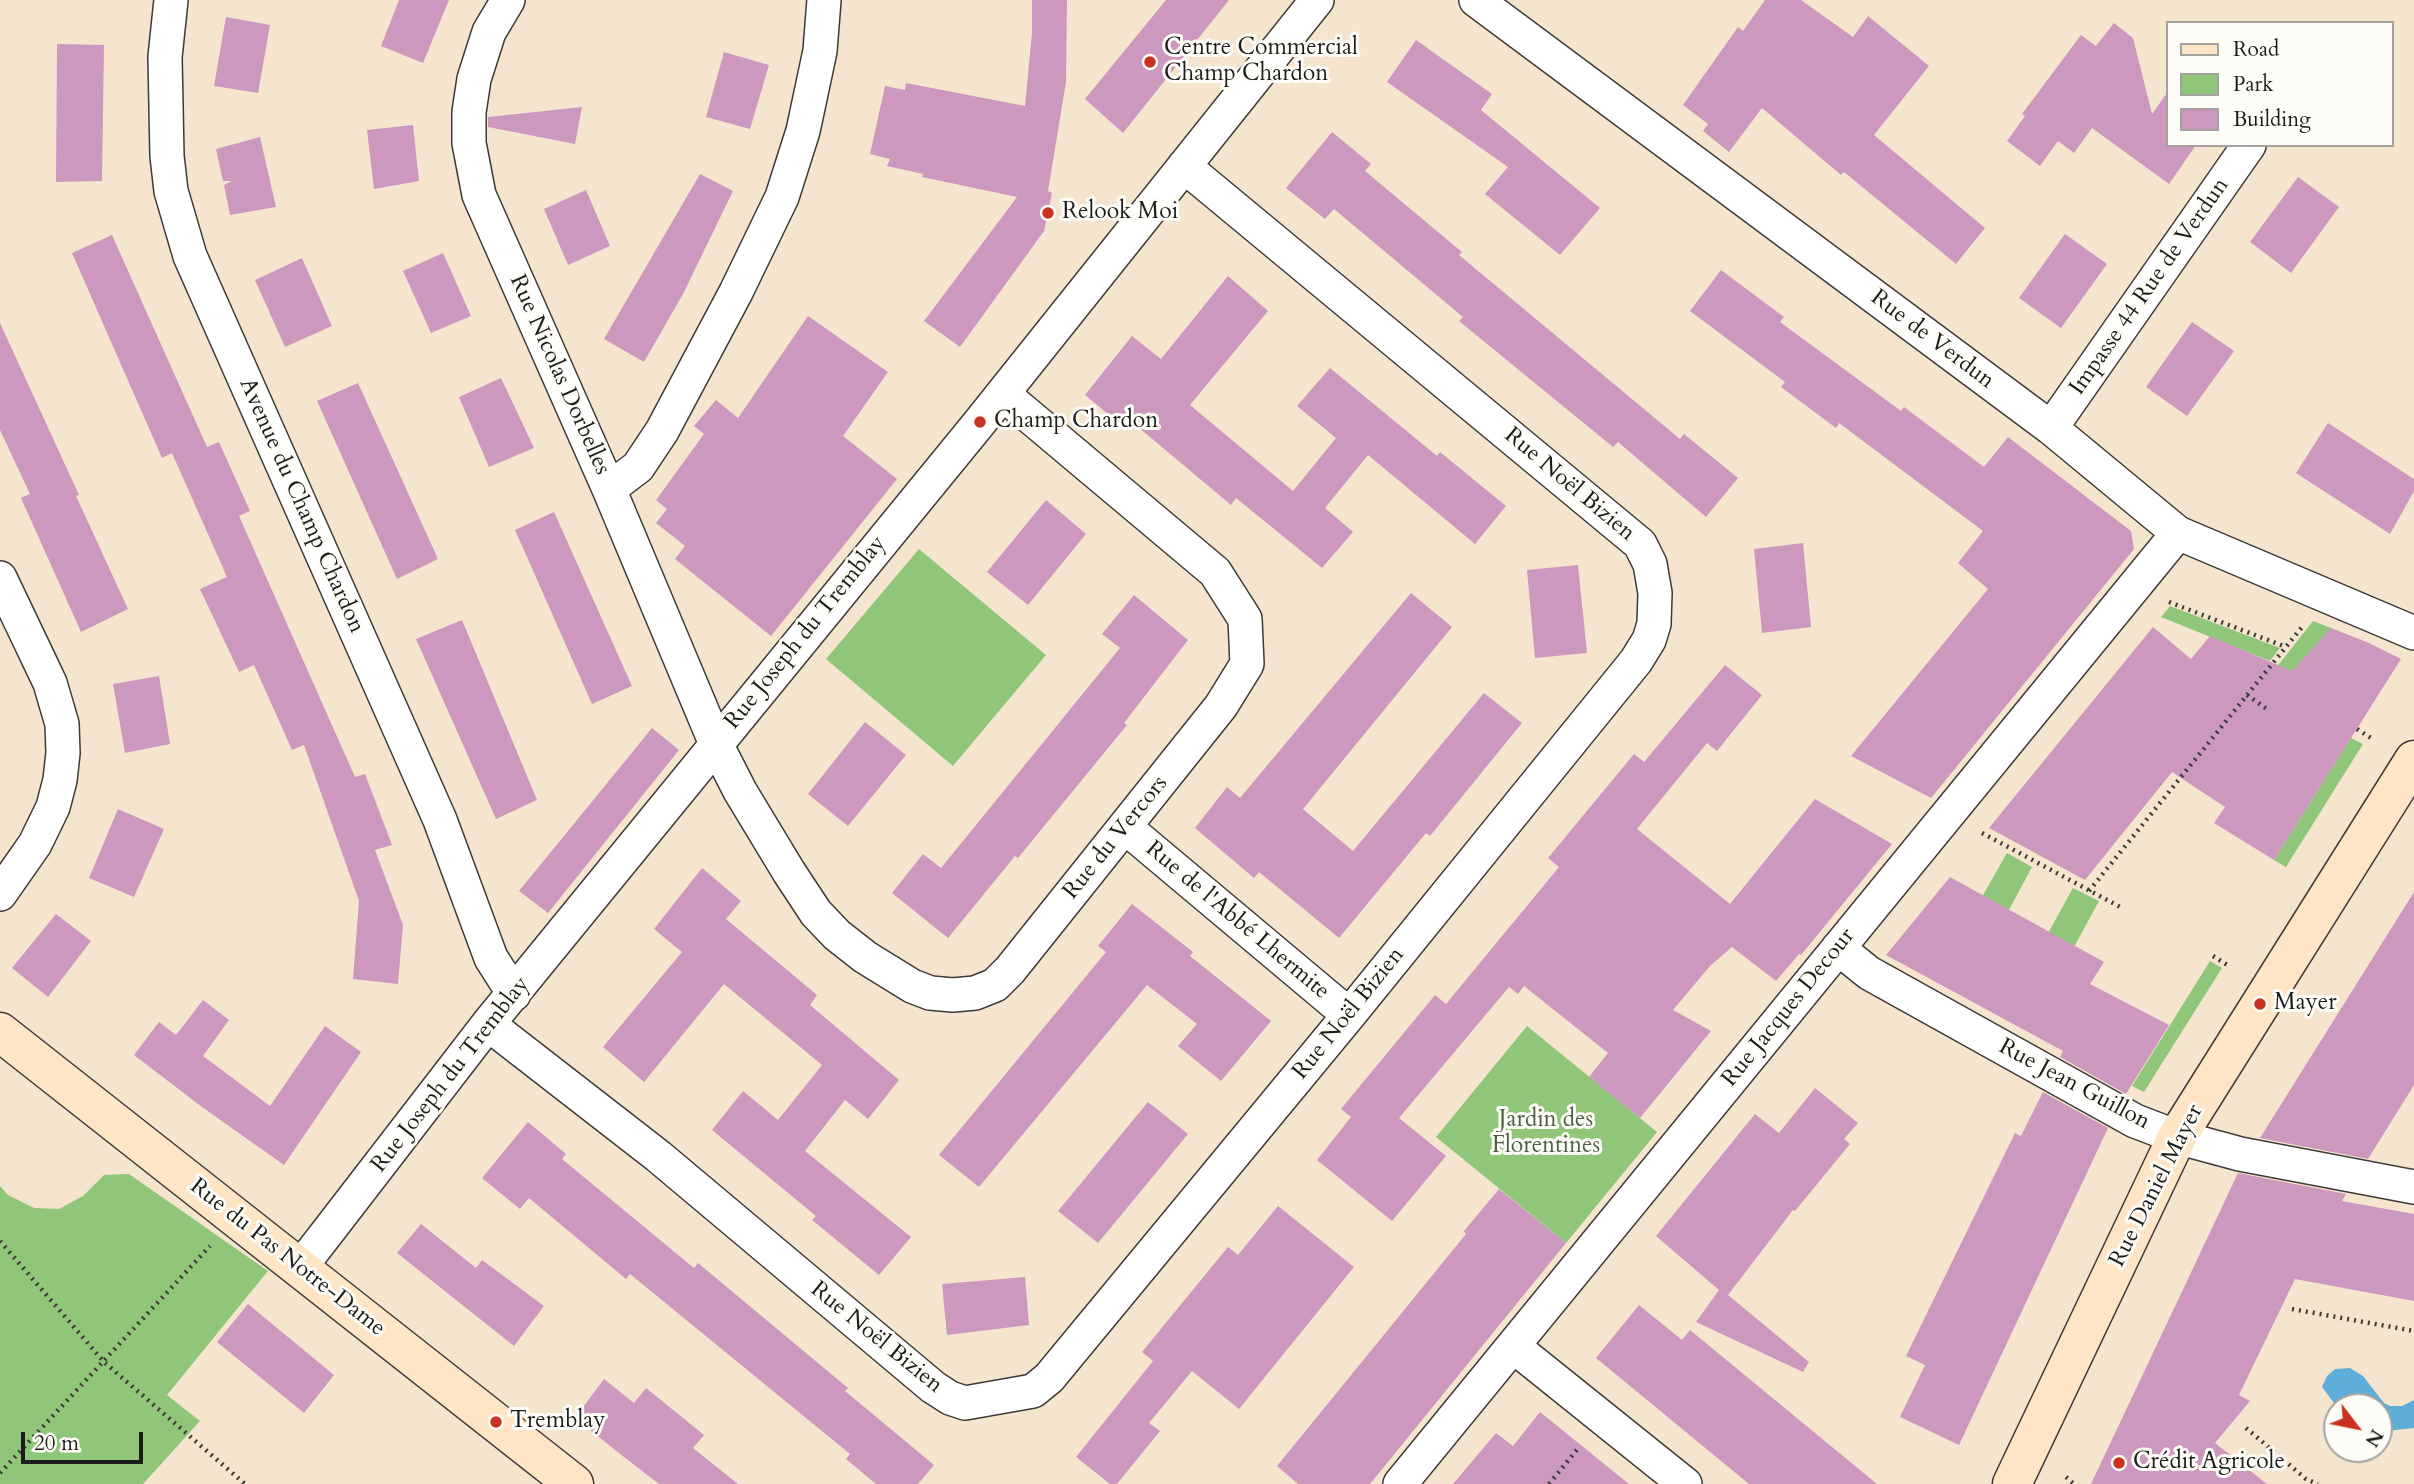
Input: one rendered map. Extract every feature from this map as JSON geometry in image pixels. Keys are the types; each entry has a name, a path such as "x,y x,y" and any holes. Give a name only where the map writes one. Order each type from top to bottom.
{"main road":[{"name":"Rue Daniel Mayer","path":"2012,1484 2177,1137 2414,760"},
{"name":"Rue du Pas Notre-Dame","path":"0,1032 575,1484"}],"street":[{"name":"Avenue du Champ Chardon","path":"171,0 165,57 167,156 172,191 190,256 440,820 491,958 514,994"},
{"name":"Rue Nicolas Dorbelles","path":"508,0 489,32 474,79 469,112 469,143 480,195 609,489 716,744"},
{"path":"609,489 638,467 662,431 736,292 782,197 803,131 820,51 824,0"},
{"name":"Rue Joseph du Tremblay","path":"299,1269 488,1024 1003,394 1317,0"},
{"name":"Rue de Verdun","path":"1492,5 2051,428 2178,533 2414,633"},
{"name":"Impasse 44 Rue de Verdun","path":"2051,428 2248,147"},
{"name":"Rue Noël Bizien","path":"488,1024 658,1156 933,1387 950,1398 965,1403 1033,1391 1049,1378 1636,662 1649,640 1654,624 1655,593 1650,564 1640,544 1184,166"},
{"name":"Rue du Vercors","path":"716,744 747,803 816,913 865,957 912,986 930,993 975,993 995,985 1010,970 1221,706 1247,664 1245,619 1215,572 1003,394"},
{"name":"Rue Jacques Decour","path":"1401,1484 2178,533"},
{"path":"0,578 50,682 62,724 63,753 53,807 35,844 0,894"},
{"name":"Rue de l'Abbé Lhermite","path":"1125,827 1349,1015"},
{"name":"Rue Jean Guillon","path":"1838,948 1869,973 2134,1121 2177,1137 2240,1154 2414,1187"},
{"path":"1513,1346 1685,1484"}],"path":[{"path":"2163,599 2286,646"},
{"path":"2089,891 2303,626"},
{"path":"2247,695 2270,711"},
{"path":"2357,729 2371,738"},
{"path":"1975,829 2124,909"},
{"path":"2213,956 2229,966"},
{"path":"0,1241 104,1362 245,1484"},
{"path":"0,1474 211,1244"},
{"path":"2292,1309 2414,1331"},
{"path":"1549,1484 1603,1418"},
{"path":"2246,1429 2306,1479 2318,1484"},
{"path":"2066,1477 2074,1484"}],"green space":[{"path":"919,549 1046,655 953,766 826,659"},
{"path":"2170,606 2280,648 2270,661 2161,617"},
{"path":"2313,621 2331,628 2275,704 2257,692"},
{"path":"2351,738 2363,744 2286,867 2274,860"},
{"path":"2007,853 2032,867 2002,923 1975,909"},
{"path":"2073,888 2099,901 2067,960 2041,946"},
{"path":"2210,961 2222,968 2144,1092 2132,1086"},
{"name":"Jardin des Florentines","path":"1527,1026 1657,1132 1566,1243 1436,1137"},
{"path":"129,1174 268,1271 167,1395 200,1421 143,1484 0,1484 0,1186 8,1195 34,1208 59,1209 83,1196 104,1175"}],"water":[{"path":"2350,1368 2363,1376 2376,1393 2326,1393 2322,1387 2327,1376 2335,1369"},
{"path":"2414,1400 2414,1428 2393,1430 2393,1406 2402,1406"}],"building":[{"path":"399,0 449,0 423,63 381,46"},
{"path":"1032,0 1067,0 1066,82 1048,191 1052,193 1044,231 960,347 924,321 1017,197 922,177 923,174 887,166 890,159 870,154 885,86 905,90 906,83 1025,106 1032,32"},
{"name":"Centre Commercial Champ Chardon","path":"1166,0 1229,0 1123,133 1085,99"},
{"path":"1765,0 1801,0 1853,37 1868,16 1929,66 1874,135 1985,228 1956,264 1844,172 1841,175 1762,108 1729,152 1703,131 1708,124 1683,105 1738,27 1743,31"},
{"path":"226,17 270,25 258,93 214,86"},
{"path":"2114,23 2133,38 2152,114 2166,94 2166,147 2195,147 2169,184 2092,128 2074,153 2058,141 2040,166 2007,141 2025,116 2022,114 2081,35 2096,46"},
{"path":"1416,40 1492,94 1481,110 1600,208 1560,255 1485,194 1508,167 1387,82"},
{"path":"57,44 104,45 102,181 56,182"},
{"path":"724,52 769,65 750,129 706,117"},
{"path":"582,107 575,144 488,127 488,117"},
{"path":"413,125 419,181 374,189 367,130"},
{"path":"1332,132 1371,164 1365,171 1462,252 1459,255 1680,439 1684,434 1738,478 1706,517 1618,442 1613,447 1459,321 1463,317 1334,209 1325,219 1286,188"},
{"path":"260,137 276,207 230,215 224,185 232,181 223,181 216,149"},
{"path":"700,174 733,191 683,294 644,362 604,339"},
{"path":"2298,177 2339,207 2291,273 2250,242"},
{"path":"586,190 610,246 568,265 544,209"},
{"path":"2065,234 2107,264 2061,328 2019,298"},
{"path":"112,235 207,447 219,442 250,511 239,516 355,777 365,774 392,845 375,850 403,925 398,984 353,979 359,901 304,745 292,750 254,665 239,672 200,589 227,577 172,453 162,458 72,253"},
{"path":"443,253 471,316 431,333 403,271"},
{"path":"302,258 332,326 285,347 255,280"},
{"path":"1721,270 1784,317 1780,322 1901,411 1904,407 1984,467 2008,437 2131,531 2134,549 1931,798 1851,756 1988,589 1958,563 1983,531 1839,423 1836,428 1781,387 1785,382 1690,311"},
{"path":"1228,276 1268,311 1190,405 1293,491 1336,438 1297,406 1330,368 1437,456 1440,452 1506,506 1475,544 1368,455 1325,508 1353,532 1322,568 1236,498 1231,505 1132,422 1126,429 1085,395 1132,336 1161,359"},
{"path":"808,316 888,372 843,436 897,479 771,636 675,559 685,546 656,523 667,509 656,500 704,434 694,426 716,400 738,418"},
{"path":"2192,322 2234,351 2187,416 2146,387"},
{"path":"0,323 128,609 81,632 21,498 30,494 0,430"},
{"path":"501,378 534,448 489,467 459,397"},
{"path":"358,383 438,559 397,579 317,401"},
{"path":"2328,423 2414,479 2414,491 2390,534 2296,473"},
{"path":"1046,500 1086,534 1028,605 987,572"},
{"path":"554,512 632,686 592,704 515,530"},
{"path":"1803,543 1811,627 1762,633 1754,549"},
{"path":"1578,565 1587,653 1535,658 1527,570"},
{"path":"1411,593 1452,627 1303,809 1353,851 1484,693 1522,723 1430,836 1426,833 1339,938 1259,872 1254,878 1195,828 1227,787 1240,798"},
{"path":"1134,595 1188,640 1124,723 1127,725 1018,858 1015,856 948,938 892,893 923,854 941,868 1120,648 1102,634"},
{"path":"462,620 537,800 496,819 416,639"},
{"path":"2153,627 2191,659 2210,636 2292,671 2331,628 2401,659 2274,860 2214,823 2225,807 2172,772 2085,880 1989,828"},
{"path":"1725,665 1762,695 1717,751 1707,743 1637,829 1730,904 1815,799 1892,844 1801,955 1799,954 1776,981 1732,947 1710,966 1673,1010 1711,1031 1640,1118 1589,1077 1608,1053 1524,986 1518,994 1509,987 1399,1118 1446,1156 1392,1221 1317,1160 1351,1117 1341,1109 1435,995 1446,1004 1559,867 1548,858 1634,754 1644,762"},
{"path":"159,676 170,744 125,753 113,684"},
{"path":"865,722 906,755 848,826 808,794"},
{"path":"652,728 679,750 548,913 519,891"},
{"path":"118,809 164,829 134,897 89,878"},
{"path":"702,868 741,901 726,919 817,995 810,1005 899,1080 868,1119 845,1100 805,1151 911,1237 879,1275 812,1220 816,1216 712,1130 743,1091 778,1120 822,1065 724,984 644,1082 603,1047 682,952 654,929"},
{"path":"1950,877 2104,962 2090,984 2169,1025 2126,1094 2060,1057 2063,1051 1886,955"},
{"path":"2414,892 2414,1085 2368,1159 2260,1138"},
{"path":"1132,904 1193,952 1190,956 1271,1021 1221,1081 1178,1046 1197,1024 1147,985 979,1187 939,1155 1106,952 1098,946"},
{"path":"56,914 91,941 48,997 12,968"},
{"path":"203,1000 229,1020 203,1056 270,1106 325,1026 361,1052 284,1165 134,1055 159,1022 176,1035"},
{"path":"1815,1088 1858,1123 1844,1139 1850,1144 1795,1211 1793,1210 1728,1295 1809,1362 1803,1372 1696,1322 1719,1290 1656,1236 1755,1114 1779,1133"},
{"path":"2043,1092 2108,1128 1959,1445 1900,1417 1925,1365 1906,1356 2015,1133 2021,1136"},
{"path":"1148,1102 1188,1134 1098,1243 1058,1211"},
{"path":"528,1122 566,1154 562,1159 694,1268 698,1263 848,1388 845,1391 934,1465 918,1484 876,1484 846,1459 850,1454 630,1274 626,1279 529,1198 520,1209 482,1178"},
{"path":"2238,1173 2346,1194 2342,1201 2414,1214 2414,1301 2295,1279 2239,1395 2250,1401 2215,1443 2267,1484 2091,1484"},
{"path":"1499,1189 1566,1243 1370,1484 1298,1484 1277,1466 1466,1234 1464,1231"},
{"path":"1278,1206 1354,1267 1239,1409 1192,1371 1149,1423 1160,1431 1117,1484 1110,1484 1076,1457 1153,1361 1142,1352 1228,1247 1238,1255"},
{"path":"421,1224 476,1268 482,1260 544,1306 514,1346 397,1253"},
{"path":"1025,1277 1029,1325 947,1335 942,1284"},
{"path":"248,1304 334,1375 304,1413 217,1342"},
{"path":"1639,1305 1682,1340 1690,1330 1877,1484 1749,1484 1596,1358"},
{"path":"604,1379 634,1403 646,1388 704,1435 693,1448 738,1484 659,1484 624,1457 575,1418"},
{"path":"1540,1412 1629,1484 1453,1484 1496,1433 1513,1446"}],"place":[{"name":"Centre Commercial Champ Chardon","path":"1150,62"},
{"name":"Relook Moi","path":"1048,213"},
{"name":"Champ Chardon","path":"980,422"},
{"name":"Mayer","path":"2260,1004"},
{"name":"Tremblay","path":"496,1422"},
{"name":"Crédit Agricole","path":"2119,1463"}]}
